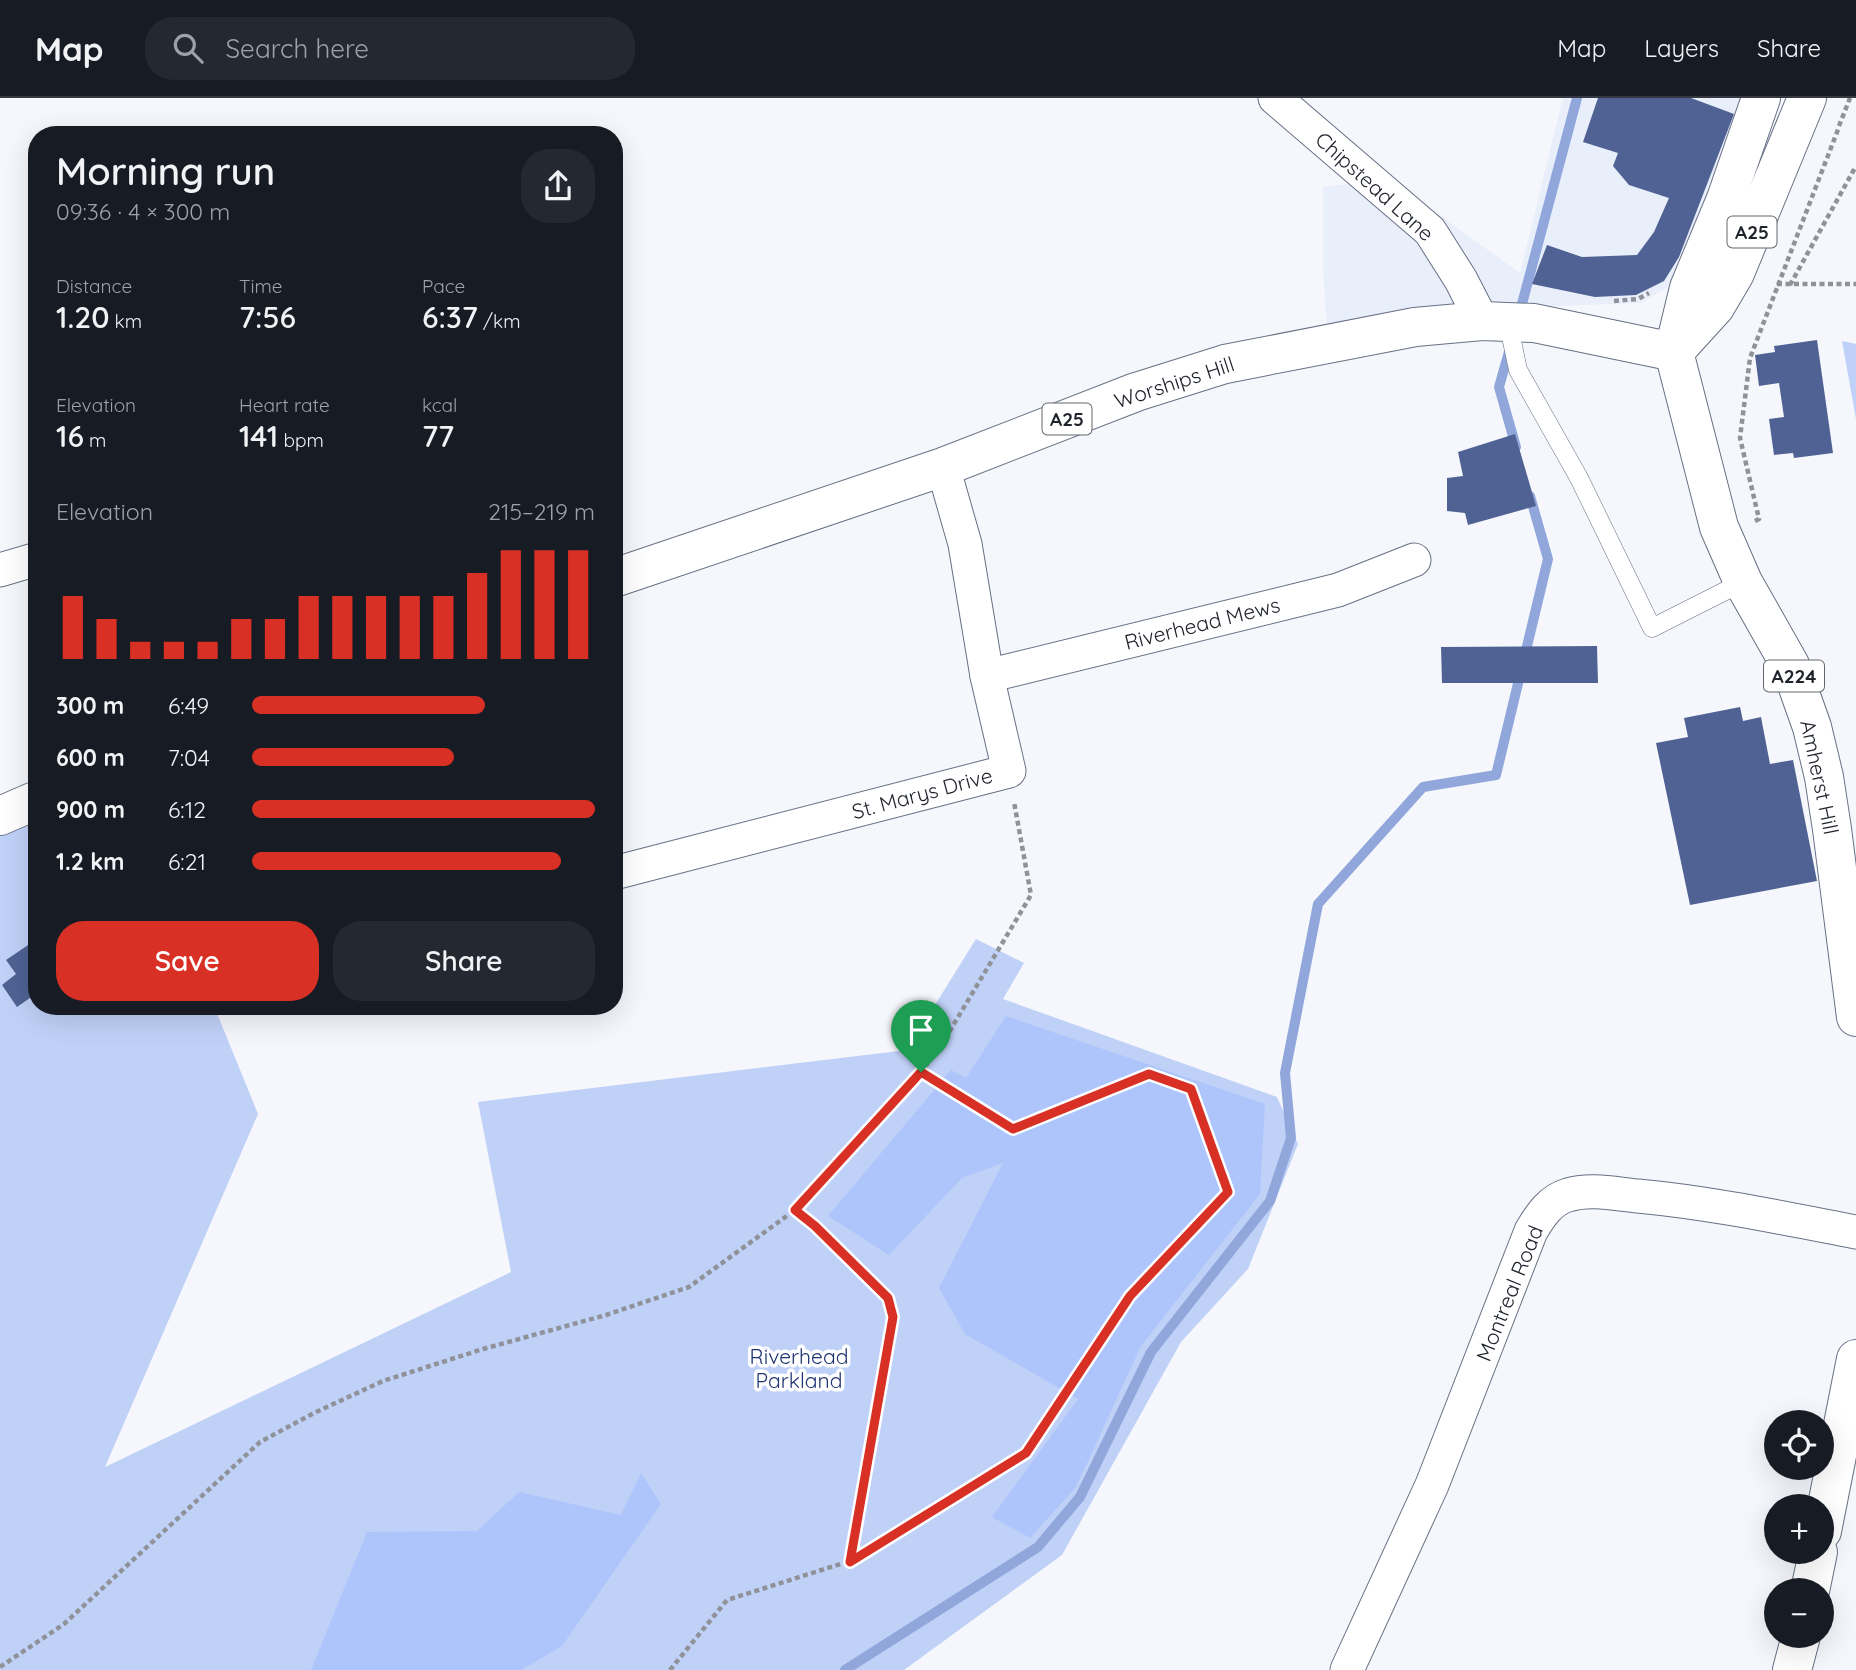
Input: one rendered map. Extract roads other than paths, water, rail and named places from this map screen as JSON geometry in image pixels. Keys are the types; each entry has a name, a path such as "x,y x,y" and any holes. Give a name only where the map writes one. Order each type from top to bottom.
{"main road":[{"name":"A25","path":"1674,352 1689,288 1726,199 1761,98"},
{"name":"A25","path":"1674,352 1715,307 1735,273 1807,98"},
{"name":"Worships Hill","path":"623,575 943,467 1136,392 1225,364 1415,327 1495,322 1534,323 1674,352"},
{"name":"Amherst Hill","path":"1674,352 1723,538 1743,582 1790,665 1812,727 1850,919 1856,1017"},
{"path":"0,816 28,804"},
{"path":"1829,1494 1856,1359"},
{"path":"1792,1670 1798,1648"}],"street":[{"name":"Chipstead Lane","path":"1275,98 1430,231 1461,280 1495,322"},
{"name":"St. Marys Drive","path":"623,871 1009,771 987,676 965,544 943,467"},
{"name":"Riverhead Mews","path":"987,676 1338,590 1414,560"},
{"path":"0,570 28,562"},
{"name":"Montreal Road","path":"1347,1670 1432,1485 1531,1231 1553,1202 1568,1195 1594,1191 1699,1202 1856,1232"}],"lane":[{"path":"1495,322 1518,370 1579,478 1653,628 1743,582"}],"waterway":[{"path":"1519,315 1577,98"},
{"path":"1510,348 1499,387 1516,447"},
{"path":"845,1670 1038,1547 1080,1497 1151,1352 1270,1201 1291,1138 1285,1073 1318,904 1423,787 1496,775 1548,559 1530,496"}],"park label":[{"name":"Riverhead Parkland","path":"799,1368"}]}
